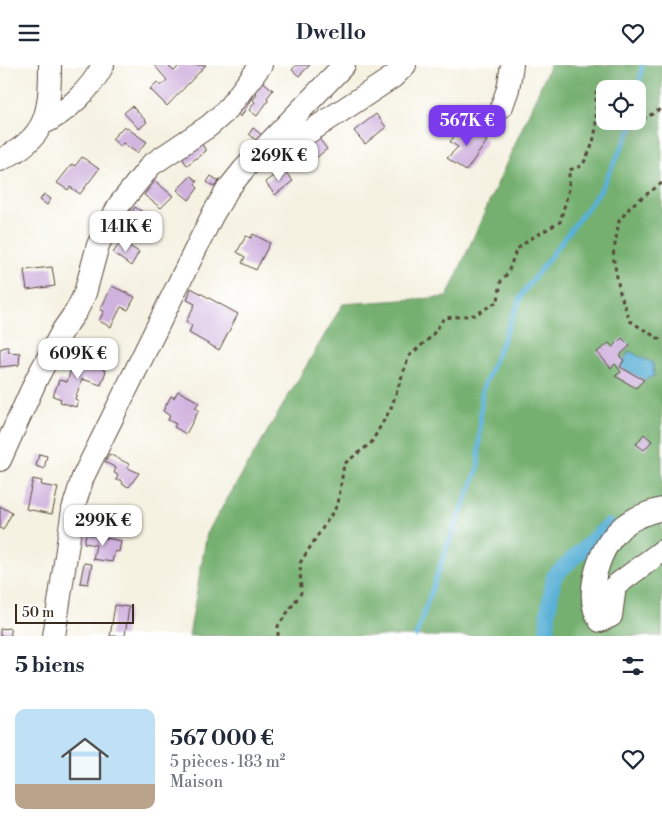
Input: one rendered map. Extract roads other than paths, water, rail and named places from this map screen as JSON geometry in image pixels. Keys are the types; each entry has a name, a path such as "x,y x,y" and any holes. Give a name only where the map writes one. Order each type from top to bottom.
{"street":[{"path":"0,160 25,147 38,132 49,103 50,65"},
{"path":"42,124 58,117 96,77 103,65"},
{"path":"0,460 37,378 85,293 98,245 119,205 151,165 209,126 226,111 261,65"},
{"path":"54,636 73,509 83,477 213,214 244,169 344,65"},
{"path":"269,143 278,150 284,149 393,77 405,65"},
{"path":"502,106 508,89 512,65"},
{"path":"662,509 648,512 620,529 598,563 592,595 594,612 600,621 611,616 615,586 662,551"}],"water":[{"path":"629,351 653,363 654,376 644,380 620,367"}],"waterway":[{"path":"640,80 642,65"},
{"path":"416,636 447,546 478,469 482,391 522,294 600,191 630,130"},
{"path":"547,636 548,613 554,576 608,526"}]}
